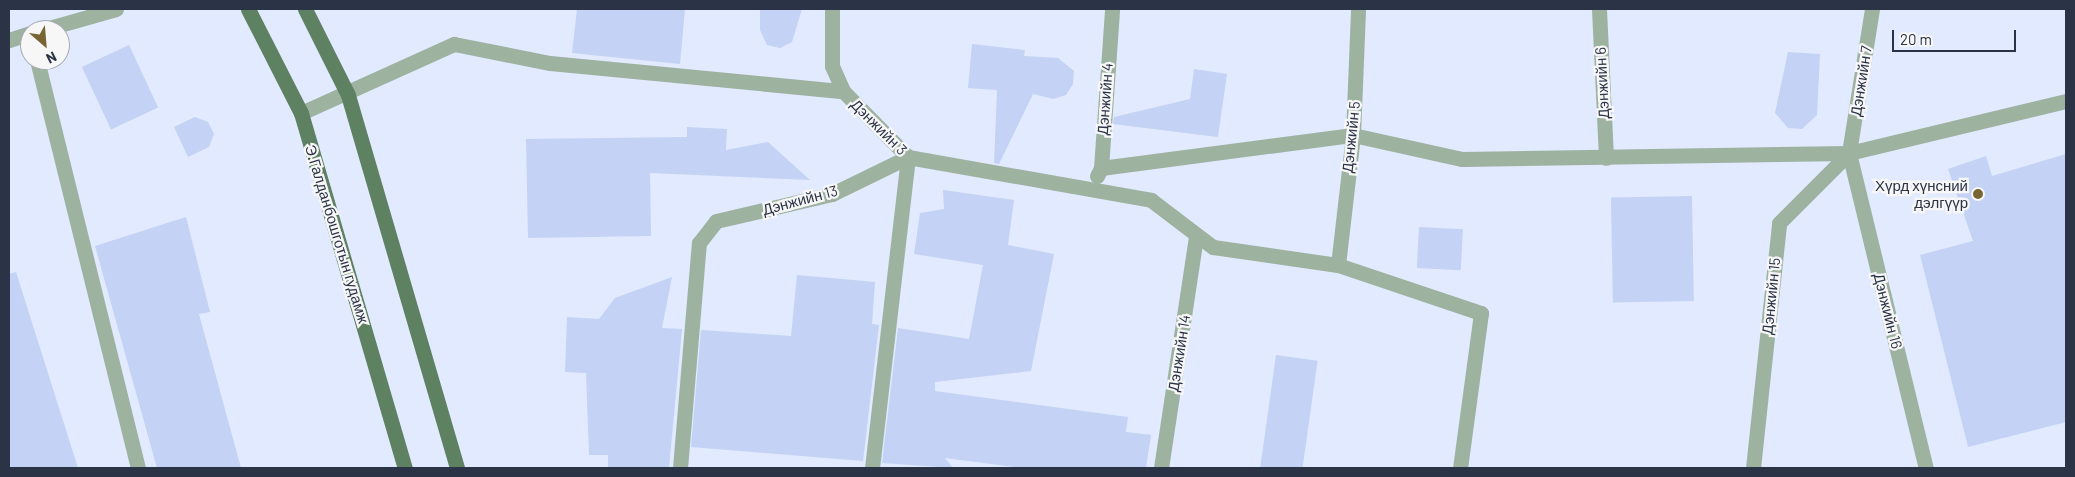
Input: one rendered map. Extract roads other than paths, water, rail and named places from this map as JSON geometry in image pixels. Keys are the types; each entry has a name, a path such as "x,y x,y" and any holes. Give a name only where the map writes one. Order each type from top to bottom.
{"main road":[{"name":"Э.Галданбошготын гудамж","path":"248,9 301,113 405,468"},
{"path":"305,9 348,94 458,468"}],"street":[{"path":"70,22 116,9"},
{"name":"Дэнжийн 3","path":"832,9 832,66 843,91 908,157 1090,187 1151,200 1196,237 1213,248 1338,265 1481,313 1460,468"},
{"name":"Дэнжийн 4","path":"1090,187 1101,168 1112,9"},
{"name":"Дэнжийн 5","path":"1338,265 1353,135 1358,9"},
{"name":"Дэнжийн 6","path":"1599,9 1606,158"},
{"name":"Дэнжийн 7","path":"1849,154 1872,9"},
{"path":"301,113 348,94 454,44 550,63 843,91"},
{"path":"39,70 138,468"},
{"path":"1101,168 1353,135 1462,159 1849,154 2066,101"},
{"name":"Дэнжийн 15","path":"1753,468 1779,223 1849,154"},
{"name":"Дэнжийн 16","path":"1849,154 1926,468"},
{"path":"872,468 908,157"},
{"name":"Дэнжийн 13","path":"680,468 699,243 716,221 832,194 908,157"},
{"name":"Дэнжийн 14","path":"1161,468 1196,237"}],"place":[{"name":"Хүрд хүнсний дэлгүүр","path":"1978,194"}]}
